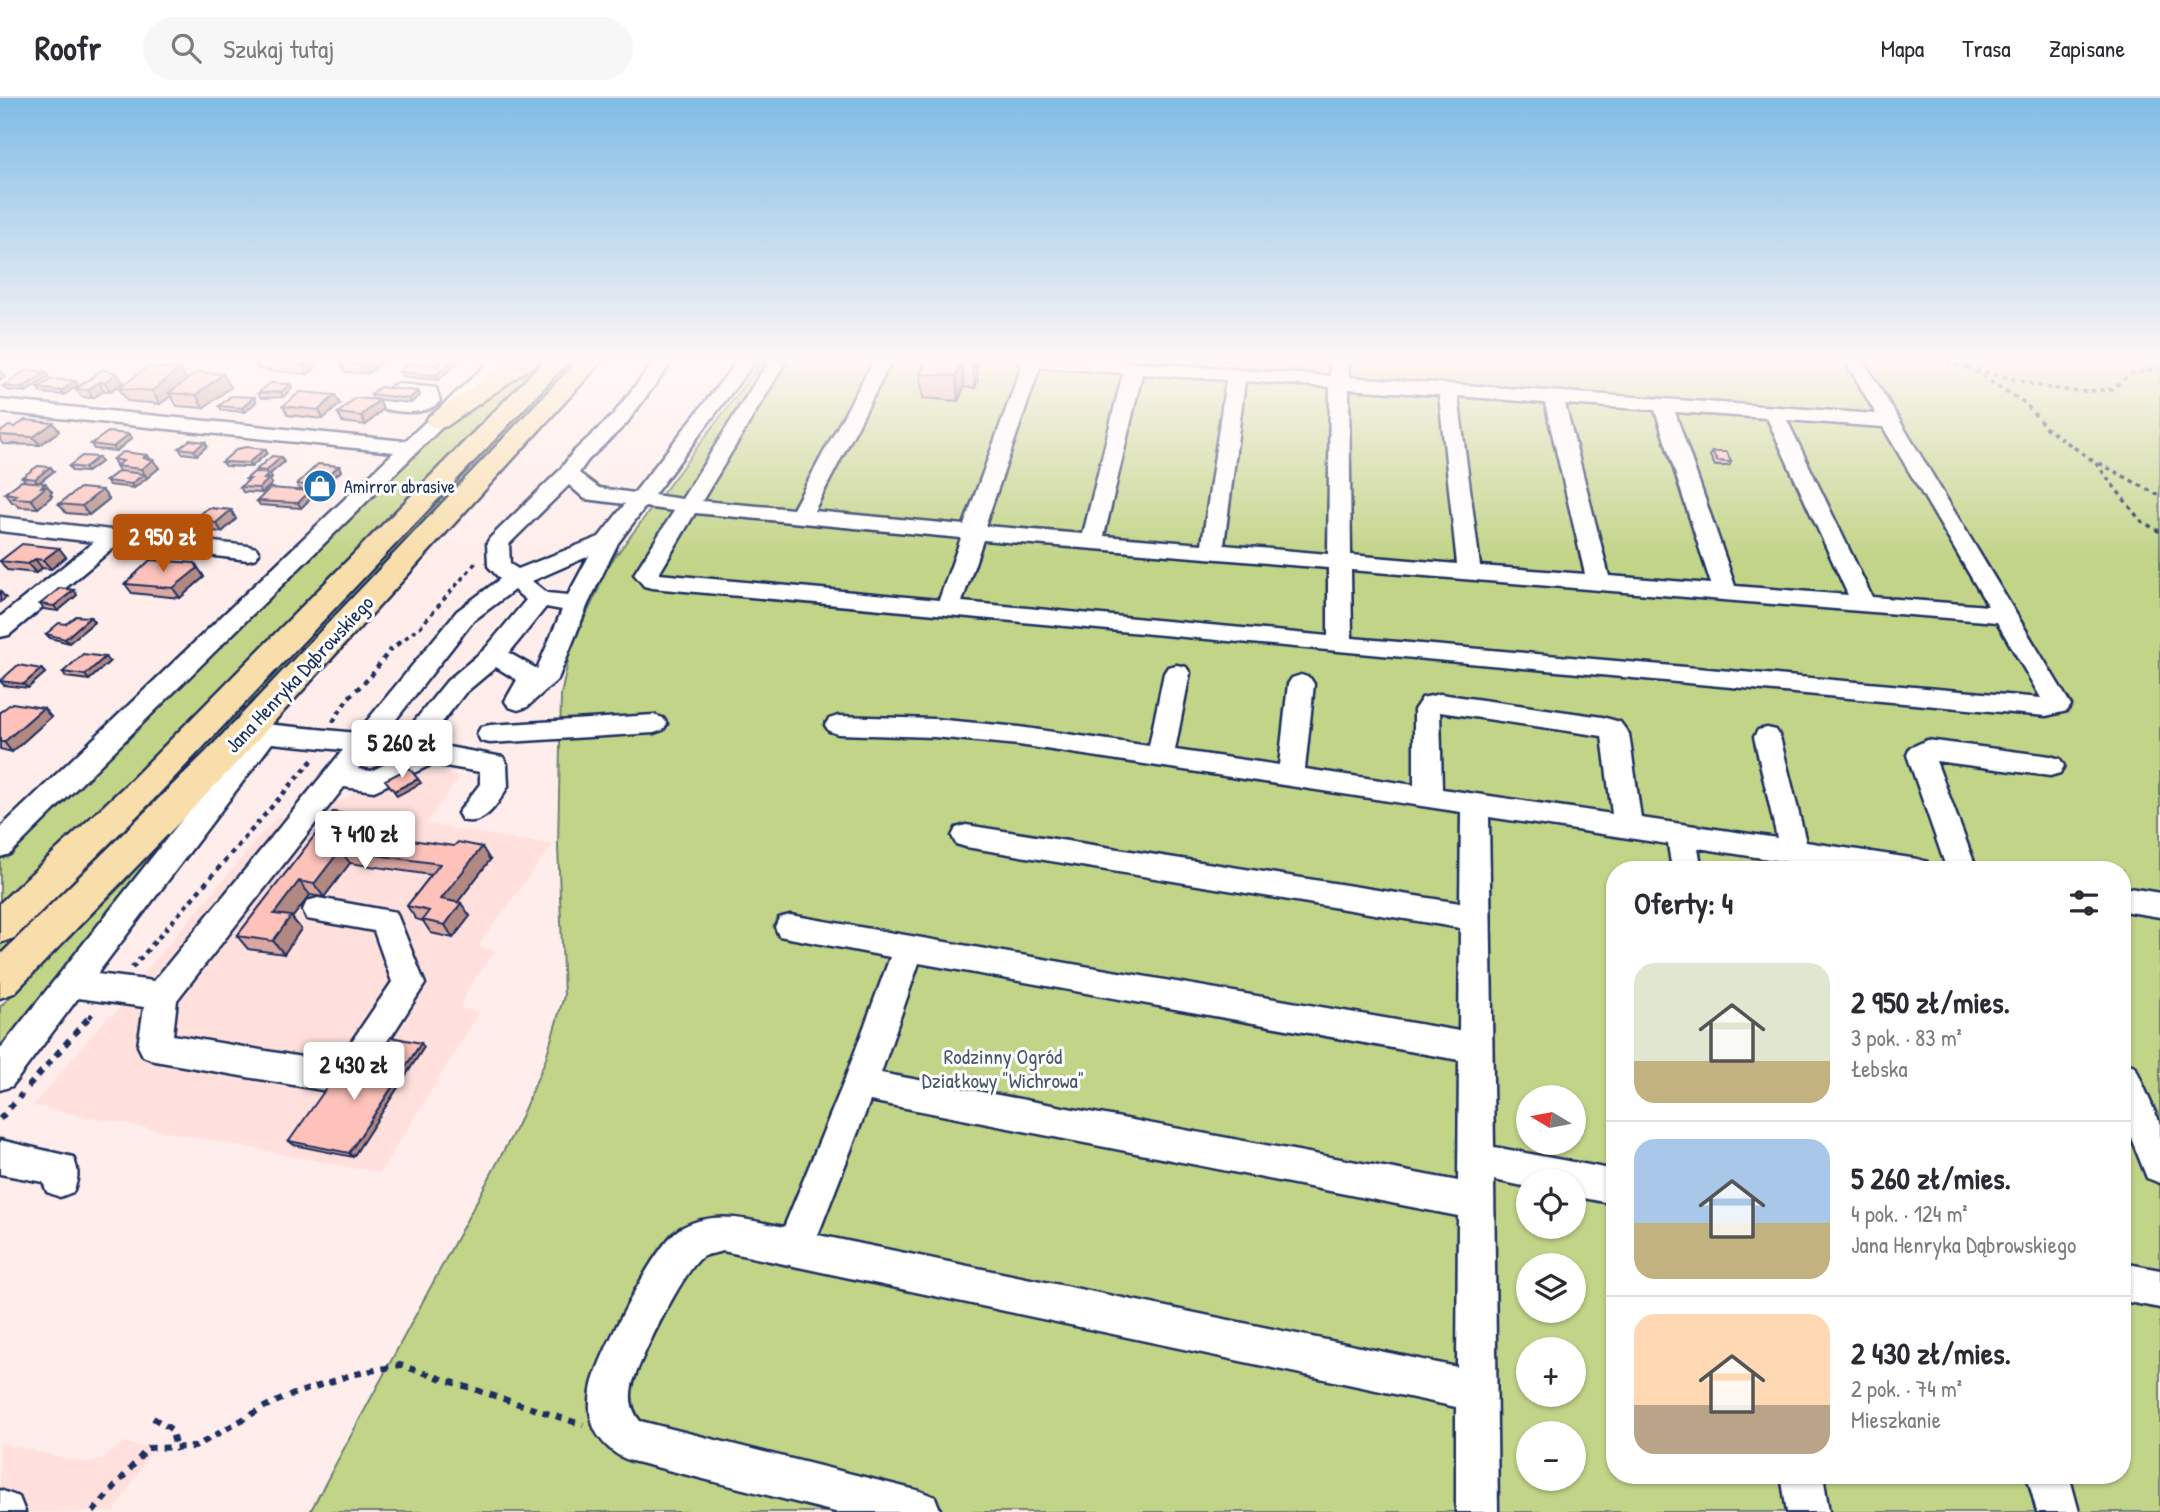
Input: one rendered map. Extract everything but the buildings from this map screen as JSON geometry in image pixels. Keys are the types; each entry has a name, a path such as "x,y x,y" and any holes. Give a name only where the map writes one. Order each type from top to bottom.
{"main road":[{"name":"Jana Henryka Dąbrowskiego","path":"0,928 150,782 494,426"},
{"name":"Jana Henryka Dąbrowskiego","path":"0,981 180,801 530,426"},
{"path":"265,733 322,668 356,614"}],"street":[{"path":"200,426 410,448"},
{"path":"0,846 410,448 424,426"},
{"path":"576,604 540,599 516,581 499,566 498,542 613,426"},
{"path":"470,759 519,699 549,673 576,604 607,541 696,426"},
{"path":"738,426 646,575 652,581 1340,645 2046,707 2058,705 1892,426"},
{"path":"800,516 848,426"},
{"path":"948,608 1010,426"},
{"path":"1092,541 1120,426"},
{"path":"1212,551 1229,426"},
{"path":"1339,426 1340,645"},
{"path":"1452,426 1469,572"},
{"path":"1560,426 1599,583"},
{"path":"1669,426 1726,593"},
{"path":"1780,426 1864,604"},
{"path":"568,474 593,494 689,506 972,532 2005,615"},
{"path":"0,524 248,553"},
{"path":"0,629 112,538"},
{"path":"318,909 385,921 409,985 345,1079 155,1046 162,996 465,616 483,598 577,552 607,541"},
{"path":"339,776 374,781 419,751 456,687 494,655 540,599"},
{"path":"494,655 531,677 519,699"},
{"path":"1161,755 1177,673"},
{"path":"1291,775 1301,684"},
{"path":"1428,797 1427,710 1431,704 1440,703 1611,729 1616,734 1628,825"},
{"path":"490,734 654,724"},
{"path":"838,725 934,728 1161,755 1628,825 1844,861"},
{"path":"0,1075 265,733 366,743 493,764 494,786 472,813"},
{"path":"1767,737 1794,851"},
{"path":"1959,861 1920,755 1927,750 2050,766"},
{"path":"1475,804 1477,1512"},
{"path":"1681,834 1686,861"},
{"path":"966,836 1475,918"},
{"path":"2131,900 2160,905"},
{"path":"790,927 1476,1048"},
{"path":"794,1247 860,1084 909,948"},
{"path":"71,984 162,996"},
{"path":"860,1084 1476,1202"},
{"path":"2131,1096 2160,1166"},
{"path":"6,1158 60,1170 60,1181"},
{"path":"1476,1160 1606,1185"},
{"path":"920,1512 628,1439 611,1417 612,1386 638,1327 668,1270 691,1242 723,1233 1477,1391"},
{"path":"2131,1284 2160,1289"},
{"path":"1803,1484 1808,1512"},
{"path":"2051,1484 2059,1512"}],"path":[{"path":"2044,426 2095,461 2160,496"},
{"path":"2095,461 2140,520 2160,532"},
{"path":"0,1119 308,762 332,740 331,726 348,698 371,676 389,650 421,626 482,555 498,542"},
{"path":"93,1512 148,1448 155,1445 177,1451 211,1439 270,1404 349,1376 390,1365 400,1365 470,1386 575,1424 598,1425 611,1417"},
{"path":"153,1418 171,1429 177,1451"}],"shaded area":[{"path":"417,770 460,777 425,824 552,845 478,946 495,951 468,989 460,1008 480,1012 380,1173 33,1106 110,1014 114,1015 143,980 140,978 276,818 348,798 354,790 370,792"},
{"path":"124,1442 153,1449 114,1512 0,1512 0,1443 86,1463 104,1458"}],"green space":[{"path":"447,426 481,426 0,913 0,859 434,435"},
{"path":"505,426 520,426 372,584 0,966 0,943"},
{"name":"Rodzinny Ogród Działkowy \"Wichrowa\"","path":"713,426 2160,426 2160,1512 310,1512 517,1126 545,1061 564,996 558,846 561,695 571,647 599,588 593,586"},
{"path":"219,776 0,1061 0,1007 124,883 176,821"}],"place":[{"name":"Amirror abrasive","path":"320,486"}]}
